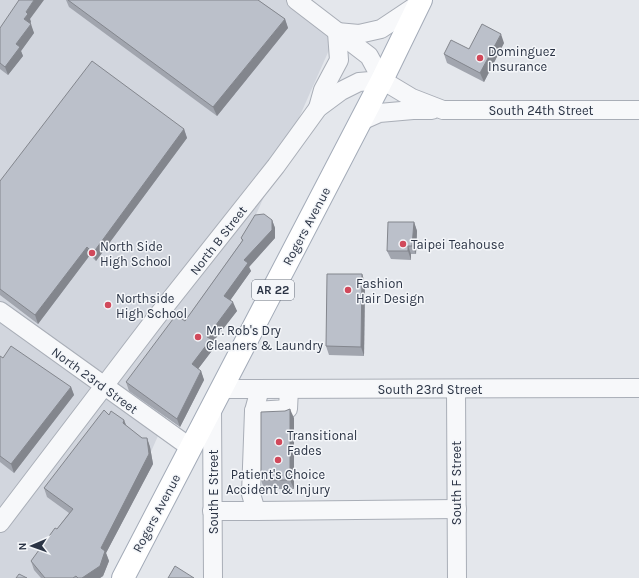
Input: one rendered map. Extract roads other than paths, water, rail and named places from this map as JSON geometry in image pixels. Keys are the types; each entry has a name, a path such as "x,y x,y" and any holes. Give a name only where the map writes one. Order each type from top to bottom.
{"main road":[{"name":"Rogers Avenue","path":"122,578 361,121 420,1"}],"street":[{"path":"296,0 369,56 382,80"},
{"path":"337,32 359,34 380,29 420,1"},
{"path":"318,108 323,90 339,60 337,32"},
{"name":"North B Street","path":"0,523 164,307 276,166 318,108 341,91 359,82 382,80"},
{"name":"South 24th Street","path":"382,80 412,98 443,110"},
{"name":"South 24th Street","path":"361,121 379,113 413,110 639,110"},
{"name":"North 23rd Street","path":"0,311 191,448"},
{"name":"South 23rd Street","path":"217,398 260,389 639,388"},
{"path":"256,511 251,494 254,411 260,389"},
{"path":"254,411 288,409 289,389"},
{"name":"South F Street","path":"456,389 457,578"},
{"name":"South E Street","path":"213,578 212,511 217,398"},
{"path":"212,511 457,509"}],"place":[{"name":"Dominguez Insurance","path":"480,58"},
{"name":"Taipei Teahouse","path":"403,244"},
{"name":"North Side High School","path":"92,253"},
{"name":"Fashion Hair Design","path":"348,290"},
{"name":"Northside High School","path":"108,305"},
{"name":"Mr. Rob's Dry Cleaners & Laundry","path":"198,337"},
{"name":"Transitional Fades","path":"279,442"},
{"name":"Patient's Choice Accident & Injury","path":"278,460"}]}
